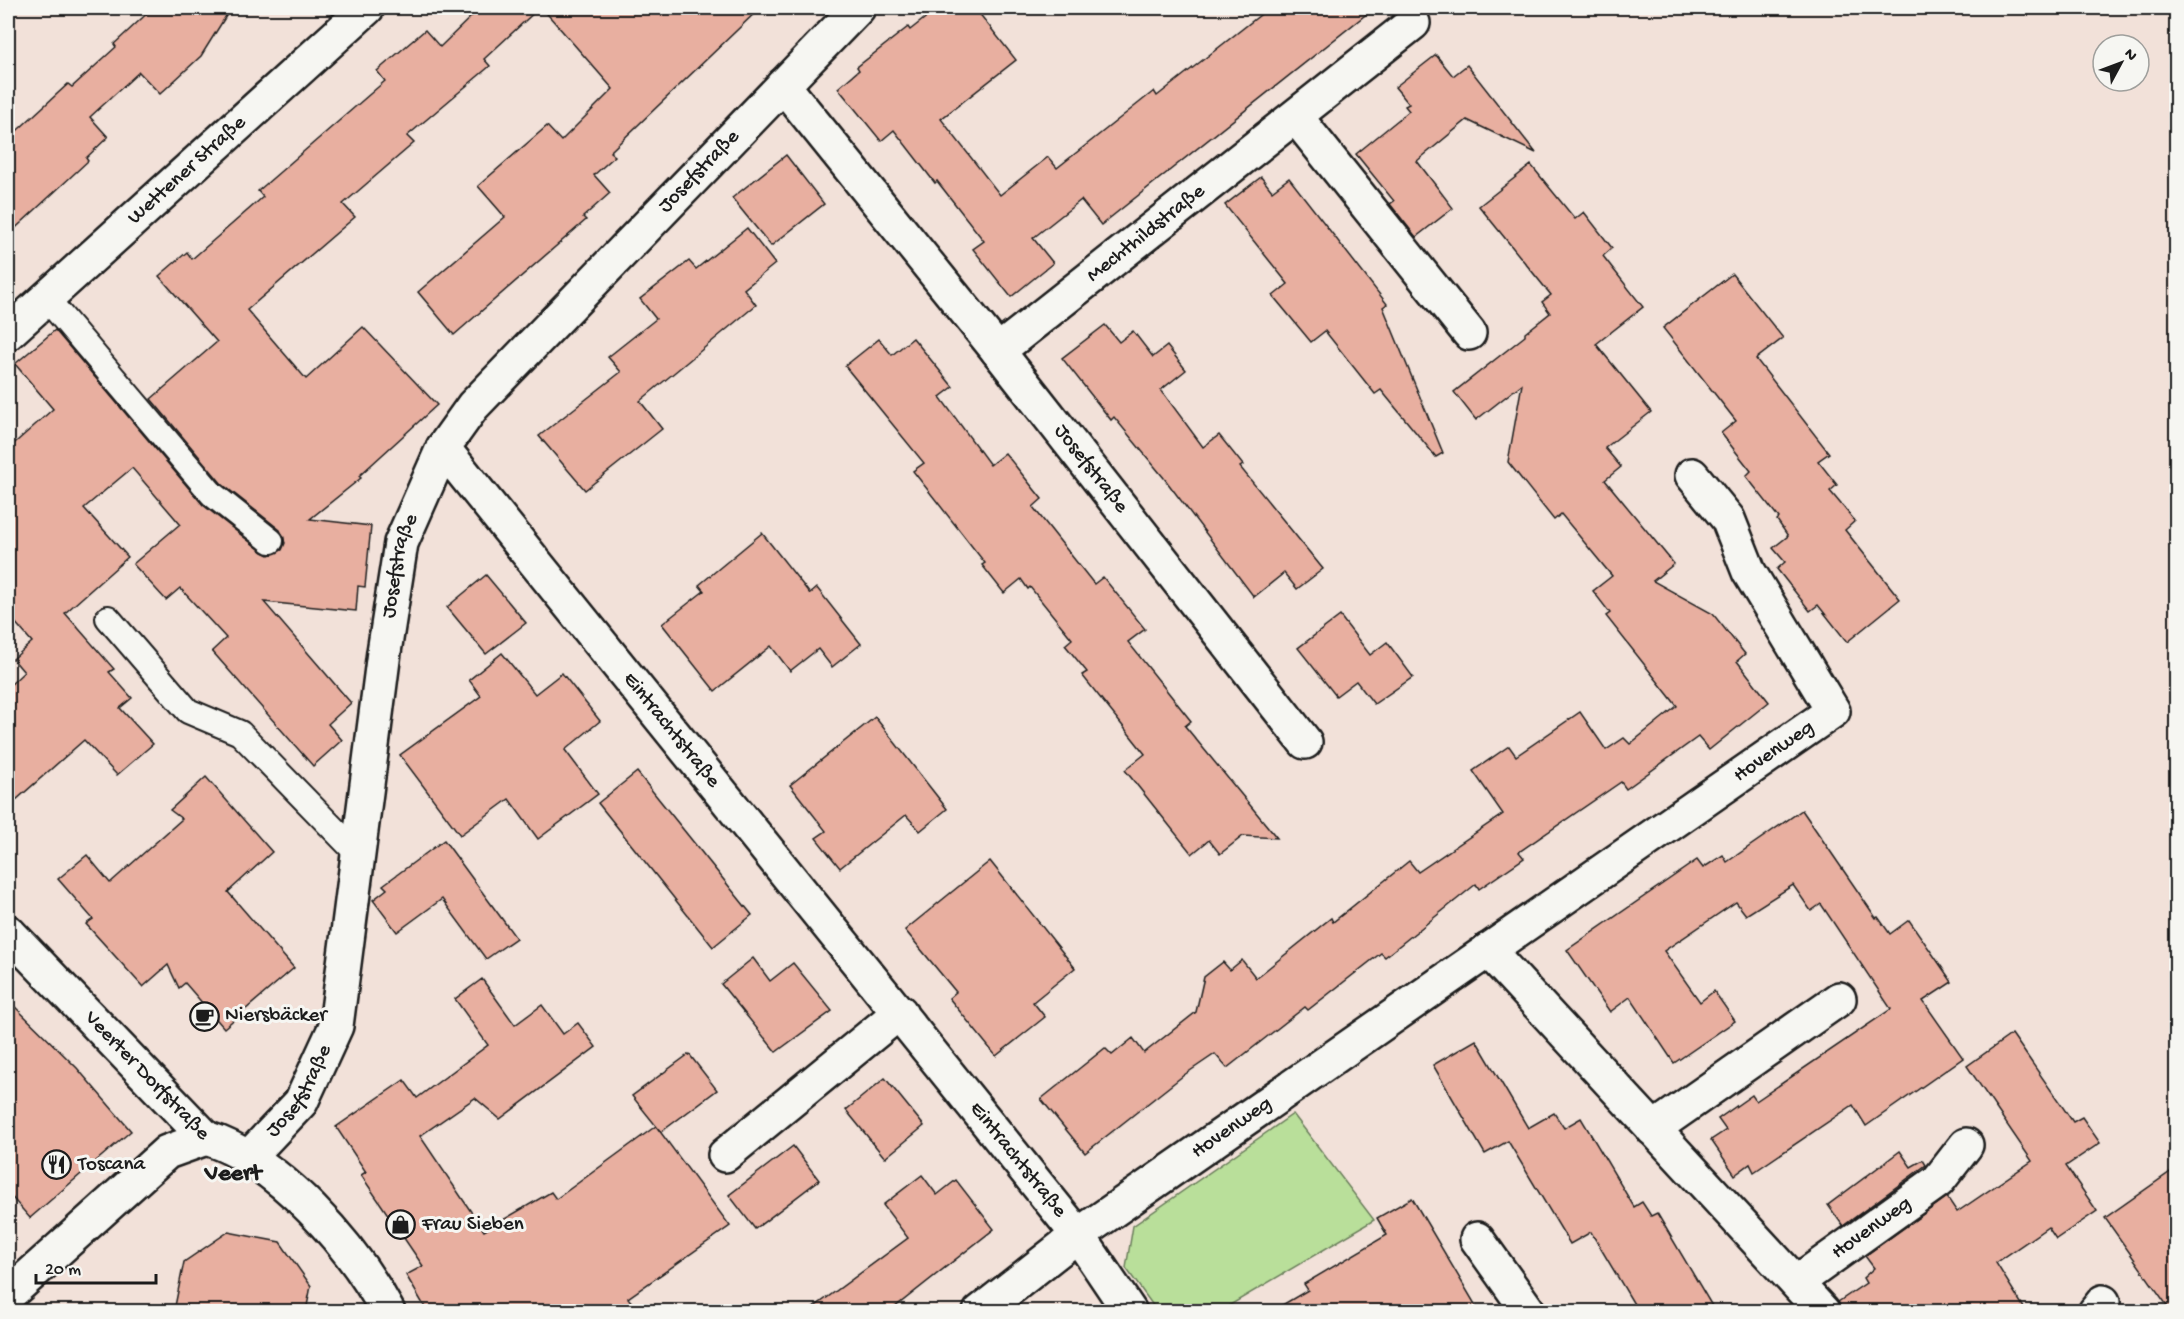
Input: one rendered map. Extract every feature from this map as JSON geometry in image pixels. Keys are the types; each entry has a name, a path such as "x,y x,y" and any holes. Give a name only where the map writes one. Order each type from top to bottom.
{"street":[{"name":"Wettener Straße","path":"8,333 367,8"},
{"name":"Josefstraße","path":"249,1157 301,1102 336,1026 384,652 401,543 443,448 473,406 858,8"},
{"name":"Mechthildstraße","path":"998,351 1413,23"},
{"name":"Josefstraße","path":"783,85 998,351 1305,742"},
{"path":"1296,117 1469,333"},
{"name":"Eintrachtstraße","path":"443,448 1078,1235 1130,1311"},
{"name":"Hovenweg","path":"980,1311 1078,1235 1833,711 1749,572 1728,519 1692,475"},
{"name":"Veerter Dorfstraße","path":"8,932 206,1138 227,1145 249,1157 337,1235 357,1259 388,1311"},
{"path":"1488,950 1823,1311"},
{"path":"1653,1129 1839,999"},
{"path":"725,1155 900,1012"},
{"path":"8,1294 167,1152 206,1138"},
{"name":"Hovenweg","path":"1797,1282 1938,1181 1966,1145"},
{"path":"1477,1239 1529,1311"}],"lane":[{"path":"47,299 212,494 271,541"},
{"path":"108,618 188,711 240,733 358,855"}],"green space":[{"path":"1293,1114 1374,1220 1220,1311 1157,1311 1126,1268 1133,1226"}],"building":[{"path":"153,8 231,8 201,56 160,94 139,72 90,117 108,137 86,158 88,161 8,235 8,139 68,84 72,87 116,47 114,44"},
{"path":"480,8 539,8 484,59 490,66 407,136 414,143 343,204 355,217 247,310 306,379 363,327 437,405 359,476 361,478 310,519 371,526 365,587 358,586 356,611 264,602 351,703 328,724 342,740 313,766 212,651 226,638 180,588 166,600 133,564 180,524 132,468 84,508 128,557 65,613 114,669 109,672 132,698 120,708 153,744 117,775 84,740 8,807 8,687 24,672 13,659 32,642 8,614 8,449 53,409 15,364 55,330 203,505 263,552 269,555 282,550 285,543 280,530 222,484 151,399 217,342 159,276 187,252 192,259 263,197 258,191 385,81 377,71 425,30 440,47"},
{"path":"542,8 760,8 610,152 615,156 594,175 610,193 583,217 586,220 454,335 418,292 505,217 478,186 547,126 561,141 613,89"},
{"path":"938,8 975,8 1016,60 941,119 1000,195 1048,157 1057,168 1154,91 1157,96 1269,8 1374,8 1101,225 1081,200 1033,238 1053,263 1011,297 973,249 984,241 937,181 935,183 894,130 881,141 838,88 859,70 857,67 908,27 910,30"},
{"path":"1436,55 1453,76 1467,65 1536,153 1467,120 1417,161 1453,208 1416,237 1390,204 1394,201 1356,154 1409,111 1405,106 1409,104 1395,87"},
{"path":"786,155 824,204 771,246 732,198"},
{"path":"1531,165 1575,219 1584,212 1612,248 1603,256 1643,307 1596,344 1651,412 1605,448 1621,467 1605,480 1674,564 1653,581 1713,614 1745,654 1737,661 1769,702 1709,750 1698,737 1626,789 1621,782 1519,852 1524,858 1479,889 1476,884 1385,957 1381,953 1308,1010 1305,1007 1227,1068 1215,1054 1184,1075 1085,1153 1041,1099 1105,1048 1112,1055 1133,1038 1144,1053 1196,1012 1204,977 1223,962 1230,970 1242,960 1256,978 1331,918 1333,922 1409,861 1418,872 1503,814 1473,771 1509,746 1516,756 1580,712 1606,750 1624,738 1630,744 1677,706 1606,616 1610,613 1593,591 1612,576 1561,514 1554,520 1508,462 1522,384 1476,420 1454,392 1525,336 1525,333 1550,313 1542,302 1551,295 1479,206"},
{"path":"1261,177 1272,191 1289,178 1387,304 1383,307 1443,453 1436,457 1381,390 1375,394 1325,331 1311,342 1273,296 1288,284 1225,205"},
{"path":"747,228 775,264 744,289 756,305 640,401 662,429 585,490 539,436 621,372 608,357 656,319 640,299 689,261 696,269"},
{"path":"1732,274 1783,338 1756,359 1829,453 1818,461 1837,485 1830,491 1855,521 1845,530 1900,599 1847,642 1818,605 1810,611 1777,569 1785,562 1773,548 1788,536 1777,520 1779,518 1746,476 1751,471 1721,433 1736,421 1663,328"},
{"path":"1105,325 1119,342 1133,331 1153,357 1167,346 1186,370 1161,390 1203,447 1219,435 1243,465 1240,467 1323,569 1297,589 1284,573 1254,597 1164,478 1114,417 1111,420 1062,358"},
{"path":"913,338 953,387 940,397 990,465 1005,453 1042,499 1033,507 1094,584 1103,577 1145,629 1128,642 1191,721 1185,726 1277,838 1243,836 1220,854 1209,840 1192,854 1125,770 1145,754 1082,675 1087,672 1065,645 1072,639 1021,579 1004,593 982,565 985,563 913,471 924,463 845,366 879,339 892,355"},
{"path":"762,533 810,594 817,588 861,644 832,667 818,649 790,671 771,646 715,691 662,624 704,591 699,585"},
{"path":"486,575 526,623 486,654 447,607"},
{"path":"1340,616 1370,655 1387,642 1413,677 1374,704 1356,681 1336,696 1298,648"},
{"path":"502,653 535,694 562,673 600,721 565,750 598,794 538,839 509,799 460,835 400,755 481,696 469,680"},
{"path":"875,717 947,809 920,831 906,815 840,868 816,838 826,831 790,785"},
{"path":"637,772 752,915 713,947 598,803"},
{"path":"206,777 272,852 228,892 294,968 224,1028 185,983 179,988 168,965 143,987 86,924 93,919 58,879 87,855 110,883 182,819 170,810"},
{"path":"1802,810 1876,918 1878,917 1890,934 1909,920 1952,982 1923,1001 1963,1058 1866,1126 1853,1105 1754,1172 1750,1164 1735,1175 1711,1140 1726,1130 1718,1119 1752,1095 1756,1101 1891,1009 1821,904 1811,911 1793,885 1746,915 1736,902 1664,951 1700,1002 1714,991 1735,1021 1674,1063 1630,997 1610,1012 1567,950 1697,860 1703,868 1723,855 1727,862"},
{"path":"444,840 516,938 486,959 442,899 397,932 373,900 387,889 383,885"},
{"path":"990,861 1075,968 1033,1002 1045,1017 996,1056 949,998 956,992 905,930"},
{"path":"753,958 770,981 793,963 832,1011 776,1052 721,984"},
{"path":"482,979 515,1025 542,1005 563,1034 578,1023 596,1047 500,1119 475,1098 420,1136 484,1231 551,1192 556,1199 656,1126 730,1226 628,1298 639,1311 427,1311 406,1275 423,1266 361,1175 366,1172 336,1127 404,1080 417,1098 488,1045 455,999"},
{"path":"8,1000 77,1068 131,1131 30,1218 8,1193"},
{"path":"2012,1034 2073,1122 2082,1117 2100,1143 2066,1166 2097,1211 2056,1239 2048,1227 1996,1263 2026,1311 1841,1311 1838,1302 1866,1283 1863,1278 1874,1268 1865,1256 1947,1197 1957,1212 2032,1161 1967,1066"},
{"path":"1476,1040 1528,1128 1554,1113 1564,1128 1581,1118 1634,1207 1642,1202 1651,1216 1657,1213 1715,1311 1638,1311 1591,1232 1570,1244 1508,1141 1485,1154 1433,1065"},
{"path":"689,1054 717,1090 661,1132 632,1096"},
{"path":"885,1078 924,1126 885,1158 846,1110"},
{"path":"793,1146 819,1180 755,1229 729,1195"},
{"path":"1900,1151 1911,1167 1923,1160 1926,1165 1843,1226 1828,1205"},
{"path":"2176,1168 2176,1311 2171,1311 2105,1218"},
{"path":"922,1175 937,1195 956,1180 994,1229 890,1311 809,1311 908,1238 883,1205"},
{"path":"1412,1198 1479,1311 1272,1311 1308,1290 1304,1284 1387,1235 1377,1218"},
{"path":"228,1232 280,1242 311,1286 306,1311 174,1311 184,1262"}],"place":[{"name":"Niersbäcker","path":"204,1016"},
{"name":"Toscana","path":"57,1165"},
{"name":"Frau Sieben","path":"401,1225"}],"district":[{"name":"Veert","path":"233,1174"}]}
